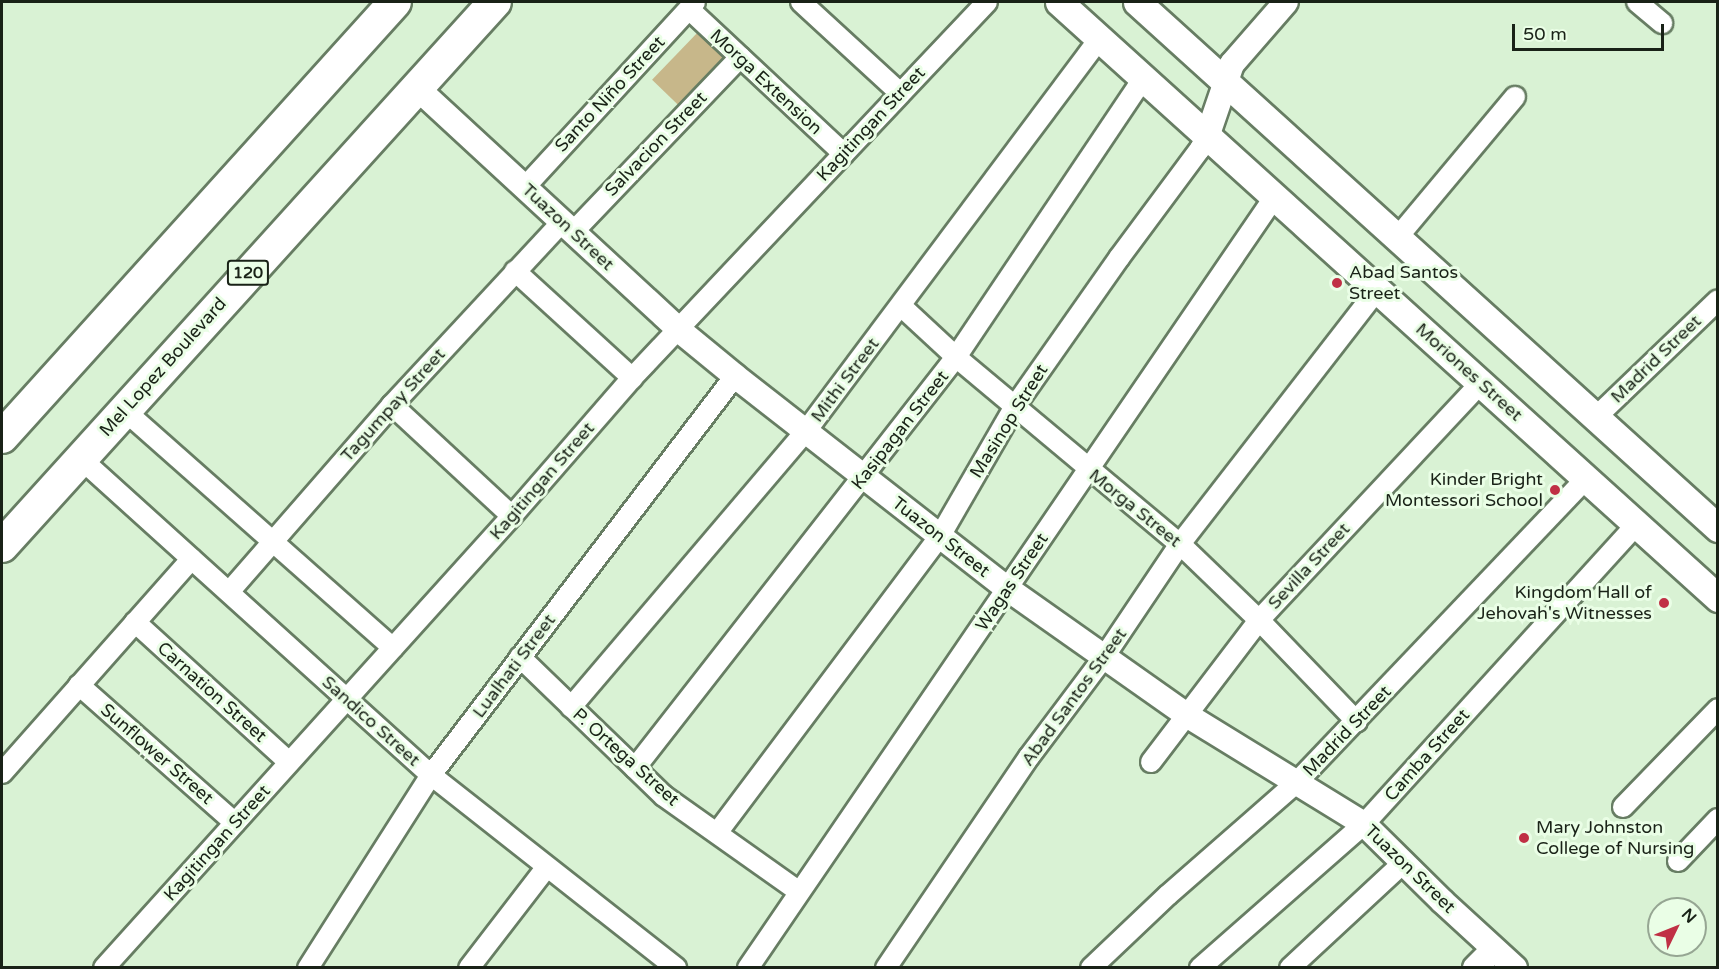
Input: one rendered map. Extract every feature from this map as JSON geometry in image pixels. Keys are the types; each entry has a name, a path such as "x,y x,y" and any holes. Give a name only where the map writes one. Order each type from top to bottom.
{"highway":[{"path":"2,437 395,2"},
{"name":"Mel Lopez Boulevard","path":"2,546 495,2"}],"main road":[{"name":"Moriones Street","path":"1059,2 1208,134 1718,598"},
{"path":"1137,2 1718,528"}],"street":[{"path":"801,2 900,93"},
{"name":"Kagitingan Street","path":"104,968 512,516 632,378 679,330 782,216 844,154 987,2"},
{"name":"Masinop Street","path":"717,833 940,536 1015,405 1119,258 1200,149 1208,134 1232,64 1287,2"},
{"path":"1637,2 1662,24"},
{"name":"Morga Extension","path":"692,5 740,57 844,154"},
{"name":"Santo Niño Street","path":"525,187 692,5"},
{"name":"Mithi Street","path":"571,707 806,431 1100,38"},
{"name":"Salvacion Street","path":"567,227 740,57"},
{"name":"Kasipagan Street","path":"635,768 956,357 1144,77"},
{"name":"Tuazon Street","path":"416,87 679,330 735,376 1008,589 1185,714 1364,824 1493,950"},
{"path":"1398,238 1515,97"},
{"name":"Wagas Street","path":"748,968 798,891 1008,589 1275,196"},
{"name":"Tagumpay Street","path":"229,592 275,542 392,405 515,271 567,227"},
{"path":"515,271 632,378"},
{"name":"Abad Santos Street","path":"892,965 1029,757 1104,657 1180,544 1378,289"},
{"name":"Madrid Street","path":"1595,418 1718,300"},
{"name":"Morga Street","path":"901,306 956,357 1015,405 1088,470 1180,544 1259,620 1357,722"},
{"name":"Lualhati Street","path":"308,968 431,775 735,376"},
{"name":"Sevilla Street","path":"1151,762 1185,714 1259,620 1481,383"},
{"path":"392,405 512,516"},
{"path":"123,410 393,648"},
{"name":"Sandico Street","path":"80,458 431,775 546,868 676,968"},
{"name":"Madrid Street","path":"1091,968 1168,895 1297,782 1357,722 1586,478"},
{"name":"Camba Street","path":"1200,968 1364,824 1636,525"},
{"path":"2,773 191,559"},
{"name":"Carnation Street","path":"135,622 289,762"},
{"name":"P. Ortega Street","path":"520,657 664,796 798,891"},
{"name":"Sunflower Street","path":"79,685 235,823"},
{"path":"1623,807 1718,710"},
{"path":"1678,861 1718,819"},
{"path":"1290,968 1404,862"},
{"path":"469,968 546,868"},
{"path":"1475,968 1493,950 1515,968"}],"shaded area":[{"path":"700,30 732,61 684,111 652,80"}],"place":[{"name":"Abad Santos Street","path":"1337,283"},
{"name":"Kinder Bright Montessori School","path":"1555,490"},
{"name":"Kingdom Hall of Jehovah's Witnesses","path":"1664,603"},
{"name":"Mary Johnston College of Nursing","path":"1524,838"}]}
